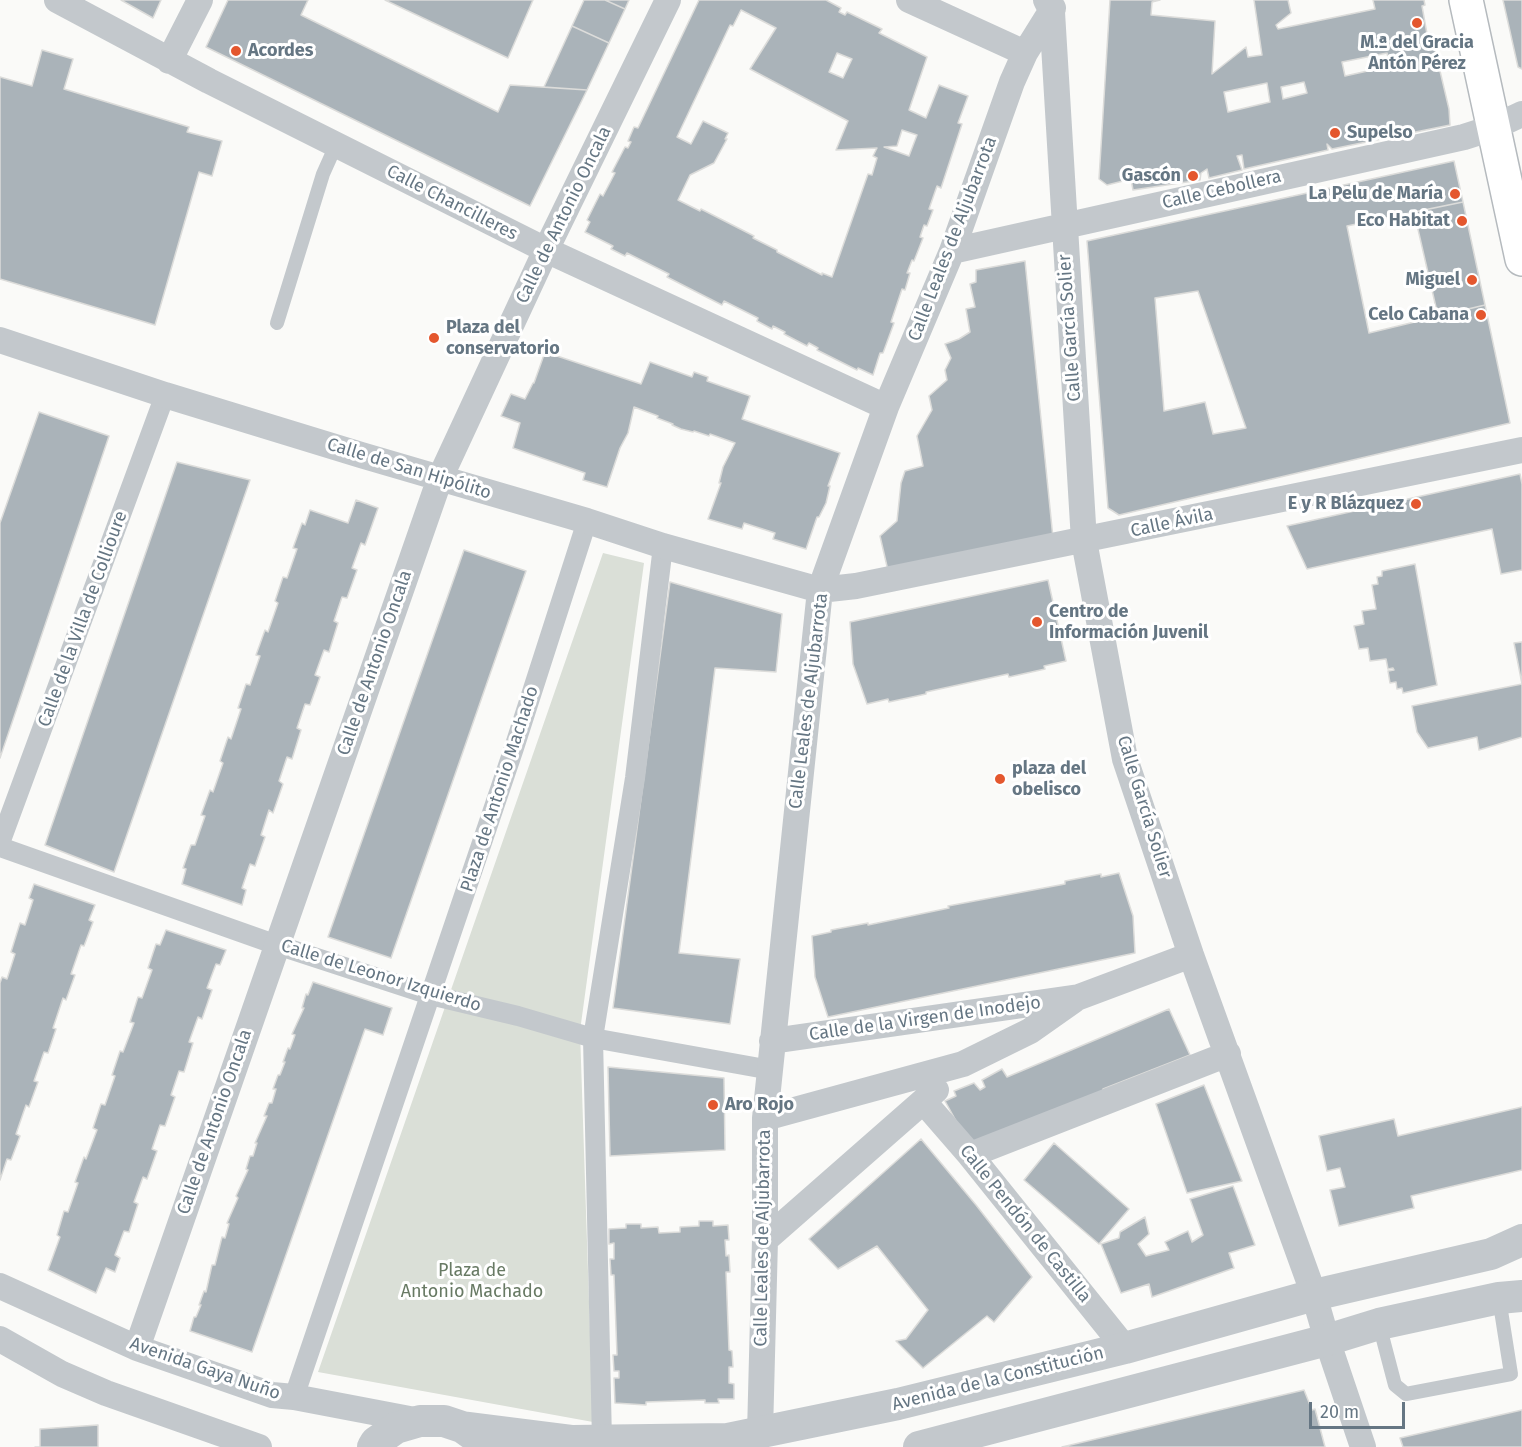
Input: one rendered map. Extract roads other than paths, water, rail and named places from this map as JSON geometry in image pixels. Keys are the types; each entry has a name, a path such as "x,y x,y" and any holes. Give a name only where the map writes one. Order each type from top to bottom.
{"main road":[{"path":"1466,0 1522,258"}],"street":[{"name":"Calle Chancilleres","path":"57,0 169,61 546,250 886,407"},
{"path":"169,61 200,0"},
{"name":"Calle de Antonio Oncala","path":"137,1348 440,478 546,250 668,0"},
{"path":"909,0 1025,53"},
{"name":"Calle Leales de Aljubarrota","path":"760,1433 765,1240 765,1118 820,590 886,407 952,251 1012,82 1052,4"},
{"name":"Calle García Solier","path":"1052,4 1084,541 1125,759 1191,955 1314,1295 1363,1447"},
{"name":"Calle Cebollera","path":"952,251 1464,136 1492,128 1522,114"},
{"name":"Calle de San Hipólito","path":"0,340 165,395 587,521 663,546 820,590"},
{"name":"Calle de la Villa de Collioure","path":"0,845 165,395"},
{"name":"Calle Ávila","path":"820,590 856,586 1084,541 1522,450"},
{"name":"Plaza de Antonio Machado","path":"294,1397 514,748 587,521"},
{"path":"602,1441 593,1038 635,778 663,546"},
{"name":"Calle de Leonor Izquierdo","path":"0,845 277,945 430,995 518,1016 593,1038 771,1070"},
{"name":"Calle de la Virgen de Inodejo","path":"772,1041 1079,997 1191,955"},
{"name":"Calle de la Virgen de Inodejo","path":"765,1118 963,1064 1030,1031 1079,997"},
{"path":"970,1155 1228,1054"},
{"name":"Calle de la Virgen de Inodejo","path":"765,1240 924,1102 963,1064"},
{"name":"Calle Pendón de Castilla","path":"924,1102 970,1155 1125,1348"},
{"name":"Avenida de la Constitución","path":"420,1421 444,1421 462,1427 573,1441 729,1439 898,1404 1125,1348 1314,1295 1491,1254 1522,1240"},
{"name":"Avenida Gaya Nuño","path":"0,1286 137,1348 272,1395 294,1397 420,1421"},
{"path":"919,1447 1327,1340 1379,1324 1511,1297"},
{"path":"0,1339 62,1374 106,1393 259,1447"},
{"path":"373,1447 376,1442 396,1428 420,1421"},
{"path":"462,1427 483,1442 486,1447"}],"lane":[{"path":"277,323 323,174 336,145"},
{"path":"1379,1324 1395,1385 1406,1394 1511,1374 1511,1297"}],"place":[{"name":"M.ª del Gracia Antón Pérez","path":"1417,23"},
{"name":"Acordes","path":"236,51"},
{"name":"Supelso","path":"1335,133"},
{"name":"Gascón","path":"1193,176"},
{"name":"La Pelu de María","path":"1455,194"},
{"name":"Eco Habitat","path":"1462,221"},
{"name":"Miguel","path":"1472,280"},
{"name":"Celo Cabana","path":"1481,315"},
{"name":"Plaza del conservatorio","path":"434,338"},
{"name":"E y R Blázquez","path":"1416,504"},
{"name":"Centro de Información Juvenil","path":"1037,622"},
{"name":"plaza del obelisco","path":"1000,779"},
{"name":"Aro Rojo","path":"713,1105"}]}
